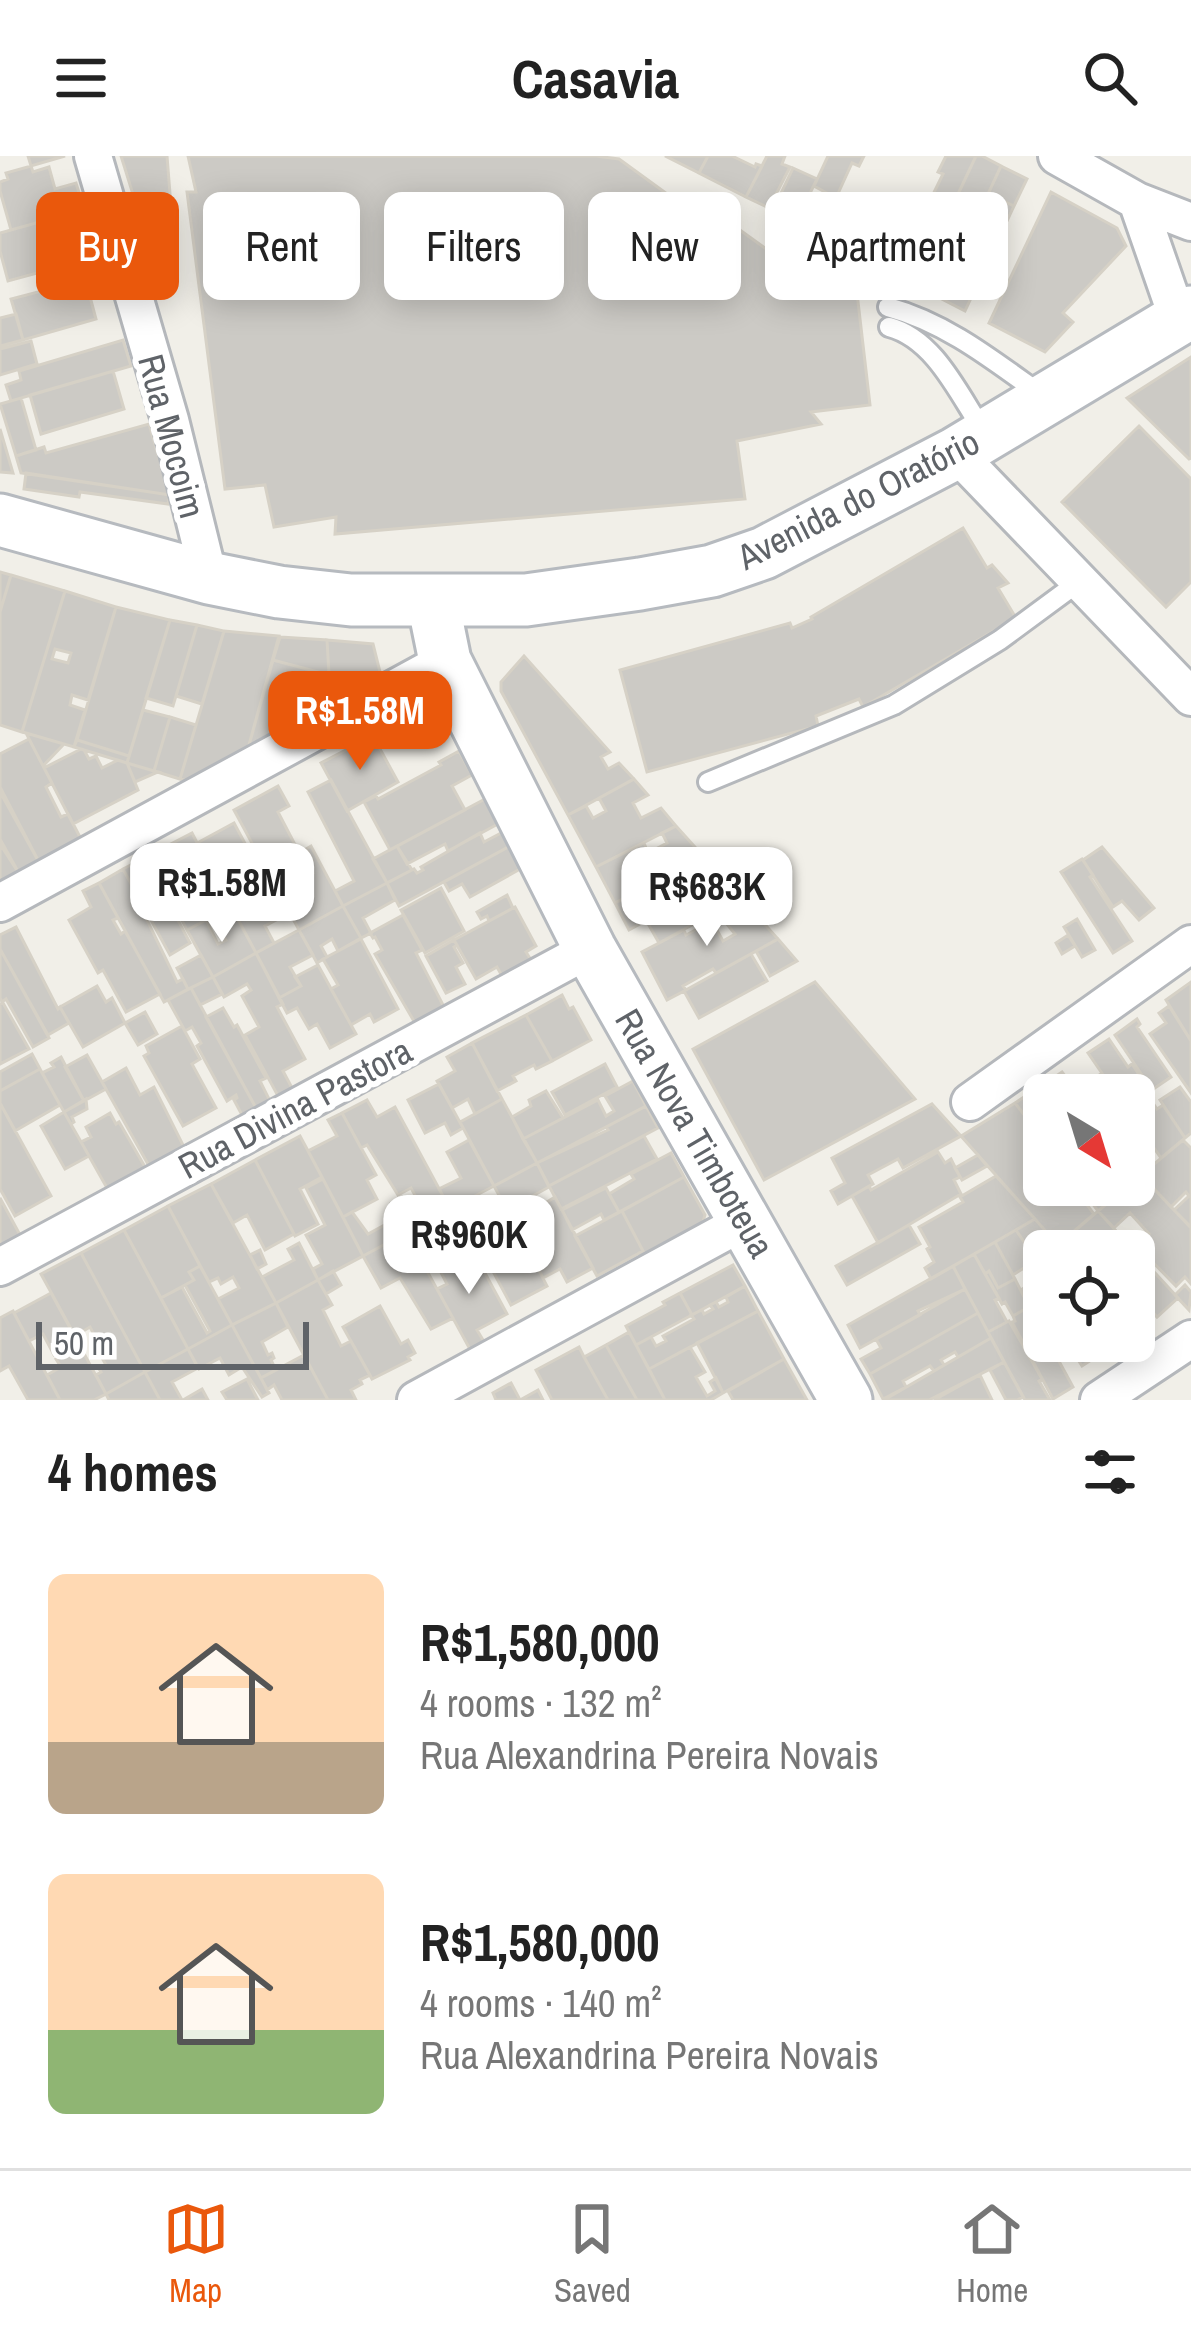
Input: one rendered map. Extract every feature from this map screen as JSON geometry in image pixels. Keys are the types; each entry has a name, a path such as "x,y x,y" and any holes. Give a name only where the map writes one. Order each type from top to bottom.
{"main road":[{"name":"Avenida do Oratório","path":"0,520 209,578 351,600 526,600 712,571 764,553 971,444 1185,315"},
{"name":"Rua Nova Timboteua","path":"433,602 446,661 590,950 846,1400"}],"street":[{"name":"Rua Mocoim","path":"93,156 170,420 209,578"},
{"path":"1057,156 1136,201 1191,222"},
{"path":"1136,201 1185,315"},
{"path":"971,444 1080,581 1191,697"},
{"path":"0,903 446,661"},
{"path":"970,1102 1191,944"},
{"name":"Rua Divina Pastora","path":"0,1267 590,950"},
{"path":"416,1400 745,1221"},
{"path":"1099,1400 1191,1339"}],"lane":[{"path":"971,444 927,349 888,317 914,314 954,335 1047,398"},
{"path":"708,782 893,705 1000,640 1080,581"}],"building":[{"path":"28,156 65,156 31,166"},
{"path":"121,156 167,156 170,192 132,192"},
{"path":"188,156 619,159 664,192 588,192 588,300 741,300 741,231 765,248 765,300 858,300 870,405 811,412 821,424 737,441 745,499 335,534 336,517 274,527 265,485 225,489 187,192 196,192"},
{"path":"665,156 708,156 699,173"},
{"path":"708,156 732,156 762,166 746,197 699,173"},
{"path":"767,156 785,156 782,164 790,167 777,192 765,192 765,206 746,197"},
{"path":"828,156 864,156 859,166 852,163 839,192 814,186"},
{"path":"946,156 976,156 959,192 934,192 943,174 938,172"},
{"path":"976,156 1001,166 989,192 959,192"},
{"path":"1001,166 1027,179 1014,206 1008,203 1008,192 989,192"},
{"path":"49,167 55,189 76,183 79,192 36,192 36,223 11,230 0,191 0,182 8,179 6,173"},
{"path":"793,168 817,179 811,192 782,192"},
{"path":"1051,192 1117,228 1126,246 1063,313 1073,322 1045,352 989,323 1000,300 1008,300 1008,283"},
{"path":"36,223 36,273 8,281 0,233"},
{"path":"36,293 36,300 91,300 96,319 23,340 11,299"},
{"path":"944,300 970,300 965,311"},
{"path":"16,314 23,340 0,346 0,318"},
{"path":"123,340 131,366 11,401 6,385 21,380 19,371"},
{"path":"31,341 37,364 0,375 0,349"},
{"path":"1191,357 1191,458 1189,459 1127,398"},
{"path":"113,371 124,409 41,434 30,395"},
{"path":"21,398 36,450 16,456 0,404"},
{"path":"149,424 170,495 21,473 16,456 44,447 46,453"},
{"path":"1139,426 1191,479 1191,582 1166,607 1062,502"},
{"path":"0,429 13,473 0,472"},
{"path":"26,473 170,495 168,504 24,489"},
{"path":"963,528 987,568 992,565 1008,583 998,588 1016,618 863,707 859,699 816,716 818,726 647,772 620,670 790,623 792,628"},
{"path":"0,572 11,575 0,612"},
{"path":"11,575 65,591 22,732 0,725 0,612"},
{"path":"65,591 116,607 88,700 72,695 70,705 85,710 74,747 22,732","holes":["55,649 71,653 68,663 52,659"]},
{"path":"116,607 170,620 129,756 77,740"},
{"path":"170,620 197,625 173,706 146,698"},
{"path":"197,625 224,631 202,704 176,696"},
{"path":"224,631 279,636 247,752 193,782 180,779"},
{"path":"280,637 327,640 329,675 273,660"},
{"path":"327,640 373,644 382,680 331,708"},
{"path":"524,656 610,752 601,757 608,769 619,763 634,779 568,815 501,691 501,682"},
{"path":"273,660 329,675 331,708 247,752"},
{"path":"143,710 170,717 154,771 127,763"},
{"path":"170,717 196,725 180,779 154,771"},
{"path":"26,733 64,744 43,766"},
{"path":"373,736 398,782 347,811 321,763"},
{"path":"29,739 52,783 46,787 61,817 68,814 82,841 40,864 0,787 0,754"},
{"path":"77,740 129,756 127,763 74,747"},
{"path":"81,749 89,759 96,756 102,768 118,760 127,763 138,790 73,824 44,768"},
{"path":"459,751 472,775 452,786 465,810 390,850 364,802 378,799"},
{"path":"127,763 154,771 158,772 135,782"},
{"path":"634,779 648,795 633,803 641,818 661,808 676,826 596,867 568,815 586,806 593,818 606,811 599,798"},
{"path":"331,780 387,883 343,906 335,891 354,881 308,792"},
{"path":"278,786 289,806 278,812 304,862 291,869 297,882 313,873 306,862 312,860 306,849 311,846 343,906 299,930 234,810"},
{"path":"0,792 40,864 20,875 0,839"},
{"path":"485,799 498,824 448,851 445,844 407,864 397,846"},
{"path":"234,823 284,916 265,926 274,943 256,953 197,843"},
{"path":"676,826 704,857 680,870 678,865 664,872 667,876 615,903 596,867 644,843 648,853 667,843 662,833"},
{"path":"503,832 510,846 399,906 387,883 414,869 417,873 423,870 421,867 480,833 484,842"},
{"path":"192,833 231,907 187,930 148,856"},
{"path":"0,844 20,875 0,886"},
{"path":"397,846 412,870 387,883 373,859"},
{"path":"510,846 522,868 470,897 462,884 449,891 444,882"},
{"path":"1102,847 1154,908 1139,920 1122,901 1113,907 1083,860"},
{"path":"148,856 190,943 170,955 123,869"},
{"path":"704,857 718,873 659,906 662,912 629,930 615,903"},
{"path":"1082,859 1132,941 1113,953 1061,872"},
{"path":"123,869 177,982 183,979 188,989 164,1002 99,883"},
{"path":"718,873 741,898 659,943 646,920 698,893 701,899 723,887 712,876"},
{"path":"99,883 118,918 113,920 121,934 125,931 160,994 126,1012 69,920 91,907 83,891"},
{"path":"387,883 395,900 363,918 371,933 361,938 343,906"},
{"path":"441,888 464,931 425,953 401,910"},
{"path":"507,895 513,908 489,921 487,916 481,919 477,912"},
{"path":"741,898 778,939 716,973 713,969 667,1000 642,952 712,921 723,941 735,934 717,912"},
{"path":"343,906 361,938 338,951 332,939 321,946 327,957 317,963 299,930"},
{"path":"515,907 536,946 526,952 531,960 502,976 497,967 476,979 454,940"},
{"path":"235,914 256,953 213,977 187,930 206,920 218,944 226,940 217,923"},
{"path":"403,915 444,1007 415,1023 375,954 382,950 370,933"},
{"path":"1077,919 1095,950 1082,957 1064,927"},
{"path":"16,927 69,1023 48,1035 0,949 0,935"},
{"path":"299,930 313,955 290,967 301,986 279,998 256,953"},
{"path":"1068,935 1075,946 1062,954 1056,943"},
{"path":"361,939 398,1009 374,1022 370,1014 351,1025 331,989 338,985 323,959"},
{"path":"778,939 797,961 770,976 756,951"},
{"path":"454,940 463,963 456,967 465,984 446,993 426,956"},
{"path":"0,949 49,1038 33,1047 6,999 2,1002 0,998"},
{"path":"256,953 305,1059 283,1071 292,1088 278,1096 245,1035 259,1027 242,996 251,990 247,984 224,997 213,977"},
{"path":"751,954 767,981 699,1018 684,991"},
{"path":"201,955 213,977 188,989 177,968"},
{"path":"318,965 356,1034 330,1048 317,1024 309,1029 297,1008 287,1013 279,998 301,986 295,977"},
{"path":"213,977 222,994 200,1005 191,988"},
{"path":"815,982 915,1099 764,1180 693,1049"},
{"path":"1191,982 1191,1041 1166,1000"},
{"path":"97,986 106,1002 112,998 125,1023 83,1047 60,1007"},
{"path":"191,988 256,1108 242,1115 236,1095 227,1101 197,1046 201,1043 192,1027 185,1031 168,1000"},
{"path":"562,995 591,1040 552,1061 526,1015"},
{"path":"0,1004 29,1049 0,1064"},
{"path":"1169,1006 1191,1041 1191,1093 1150,1034 1166,1023 1159,1013"},
{"path":"223,1008 266,1078 260,1081 270,1101 256,1108 206,1017"},
{"path":"145,1012 157,1034 138,1045 125,1023"},
{"path":"526,1015 552,1061 513,1076 516,1081 497,1091 472,1043"},
{"path":"1137,1019 1137,1027 1171,1077 1155,1088 1155,1074 1141,1074 1115,1035"},
{"path":"182,1026 200,1059 192,1064 216,1108 183,1126 144,1056 149,1053 146,1046"},
{"path":"1109,1039 1139,1074 1102,1074 1088,1053"},
{"path":"472,1043 502,1099 475,1114 468,1099 452,1108 437,1081 455,1071 447,1057"},
{"path":"32,1054 40,1069 0,1091 0,1072"},
{"path":"87,1055 106,1089 84,1101 65,1067"},
{"path":"61,1057 84,1101 64,1112 42,1073"},
{"path":"605,1064 617,1087 565,1115 552,1092"},
{"path":"126,1068 140,1095 154,1087 184,1147 149,1166 102,1082"},
{"path":"40,1069 60,1105 15,1131 0,1103 0,1091"},
{"path":"633,1081 646,1106 537,1163 523,1139 598,1100 606,1116 614,1111 605,1096"},
{"path":"439,1084 463,1128 451,1135 445,1123 425,1133 408,1100"},
{"path":"1180,1087 1191,1102 1191,1133 1185,1138 1160,1100"},
{"path":"546,1091 563,1118 523,1139 512,1117"},
{"path":"86,1099 87,1109 72,1117 71,1124 64,1112"},
{"path":"502,1099 537,1163 494,1186 460,1122"},
{"path":"367,1100 377,1117 395,1107 450,1209 429,1221 411,1188 398,1195 367,1145 361,1148 342,1113"},
{"path":"0,1103 51,1196 15,1216 0,1189"},
{"path":"1015,1103 1023,1113 1023,1206 961,1136"},
{"path":"932,1104 961,1136 903,1168 898,1159 868,1175 873,1184 838,1204 831,1191 845,1183 832,1158"},
{"path":"1163,1105 1185,1138 1161,1158 1155,1149 1155,1106"},
{"path":"646,1106 658,1128 549,1186 537,1163 608,1130 606,1127"},
{"path":"64,1112 89,1156 65,1169 41,1126"},
{"path":"110,1113 145,1167 107,1188 81,1142 91,1137 86,1127"},
{"path":"342,1113 376,1175 367,1180 377,1199 343,1217 308,1151 337,1136 328,1120"},
{"path":"300,1136 322,1177 300,1189 318,1224 295,1236 255,1160"},
{"path":"644,1136 657,1159 561,1209 549,1186"},
{"path":"469,1140 494,1186 450,1209 439,1189 461,1178 447,1152"},
{"path":"1183,1140 1191,1148 1191,1225 1174,1210 1189,1196 1186,1192 1171,1207 1155,1190 1155,1163"},
{"path":"938,1152 945,1163 951,1159 960,1177 954,1180 961,1194 878,1243 852,1196"},
{"path":"671,1153 684,1177 619,1212 609,1194 634,1179 631,1174"},
{"path":"978,1155 987,1166 962,1180 955,1168"},
{"path":"255,1160 294,1234 265,1250 247,1215 233,1223 211,1184"},
{"path":"537,1163 549,1187 507,1210 494,1186"},
{"path":"996,1176 1035,1219 931,1279 925,1268 934,1262 919,1227 963,1202 960,1197"},
{"path":"684,1177 705,1215 701,1228 642,1260 639,1253 643,1251 622,1211"},
{"path":"323,1179 363,1256 318,1280 313,1269 322,1264 306,1235 325,1225 306,1188"},
{"path":"211,1184 276,1303 232,1325 218,1299 239,1288 233,1277 221,1284 218,1278 209,1282 168,1206"},
{"path":"606,1188 619,1212 604,1220 601,1214 572,1230 562,1210"},
{"path":"1155,1190 1191,1228 1191,1284 1185,1277 1176,1286 1155,1264 1155,1230 1145,1230 1130,1213 1114,1228 1098,1211 1104,1206 1155,1206"},
{"path":"402,1197 418,1226 406,1233 391,1203"},
{"path":"555,1197 593,1268 567,1282 560,1269 543,1278 514,1223"},
{"path":"0,1198 20,1235 0,1246"},
{"path":"168,1206 200,1266 189,1272 194,1280 161,1298 124,1230"},
{"path":"1023,1206 1088,1206 1094,1214 1075,1230 1045,1230"},
{"path":"450,1209 456,1220 412,1243 406,1233"},
{"path":"622,1211 643,1251 597,1276 575,1236"},
{"path":"1098,1211 1115,1230 1076,1230"},
{"path":"352,1212 368,1234 399,1217 406,1233 363,1256 343,1217"},
{"path":"509,1215 527,1248 517,1253 522,1262 532,1257 547,1286 511,1305 488,1262 481,1265 466,1238"},
{"path":"1035,1219 1045,1230 1023,1230 1023,1240 1016,1230"},
{"path":"909,1225 920,1244 847,1285 836,1266"},
{"path":"124,1230 188,1349 145,1372 81,1253"},
{"path":"1016,1230 1023,1240 1023,1269 1013,1275 995,1242"},
{"path":"406,1233 453,1318 431,1329 400,1278 381,1288 363,1256"},
{"path":"995,1242 1015,1279 998,1288 974,1254"},
{"path":"299,1243 318,1280 276,1303 262,1277 294,1260 288,1249"},
{"path":"471,1247 507,1314 477,1330 486,1345 472,1353 437,1289 447,1284 437,1265"},
{"path":"260,1250 266,1264 257,1269 250,1255"},
{"path":"81,1253 145,1372 106,1394 96,1375 106,1365 90,1327 75,1336 41,1274"},
{"path":"974,1254 1007,1322 988,1332 953,1266"},
{"path":"733,1265 745,1286 692,1315 680,1293"},
{"path":"200,1266 232,1325 188,1349 161,1298 182,1287 207,1333 210,1331 185,1285 194,1280 189,1272"},
{"path":"953,1266 965,1289 918,1311 920,1315 860,1348 848,1325"},
{"path":"333,1271 341,1285 326,1294 318,1280"},
{"path":"989,1271 998,1288 1015,1279 1023,1295 1023,1310 1013,1316 985,1274"},
{"path":"1155,1273 1178,1298 1155,1315"},
{"path":"318,1280 332,1305 323,1310 341,1346 351,1341 370,1375 351,1390 356,1400 328,1400 276,1303"},
{"path":"1185,1285 1191,1292 1189,1310 1175,1295"},
{"path":"745,1286 758,1311 649,1369 636,1345 651,1337 656,1346 666,1341 663,1336 694,1319 691,1315 702,1310 704,1314 716,1302 719,1307"},
{"path":"965,1289 978,1313 870,1374 861,1359 881,1348 876,1339"},
{"path":"51,1293 106,1394 94,1400 60,1400 47,1375 61,1367 58,1353 54,1355 43,1334 29,1341 14,1313"},
{"path":"680,1293 692,1315 636,1345 626,1326"},
{"path":"276,1303 288,1327 262,1342 268,1355 272,1353 276,1370 261,1378 232,1325"},
{"path":"380,1306 401,1344 408,1340 415,1353 372,1379 343,1327"},
{"path":"1023,1310 1023,1343 1012,1322"},
{"path":"13,1311 60,1400 28,1400 9,1366 0,1371 0,1318"},
{"path":"758,1311 784,1359 723,1393 697,1343"},
{"path":"978,1313 991,1338 958,1357 955,1352 941,1360 944,1365 934,1371 930,1366 903,1381 906,1387 883,1399 870,1374"},
{"path":"1009,1321 1023,1346 1023,1362 1032,1362 1050,1400 1025,1400 988,1332"},
{"path":"232,1325 269,1393 262,1397 242,1367 229,1375 220,1358 199,1369 188,1349"},
{"path":"629,1332 665,1400 637,1400 606,1345"},
{"path":"991,1338 1004,1362 929,1400 884,1400"},
{"path":"606,1345 637,1400 608,1400 584,1357"},
{"path":"579,1347 608,1400 552,1400 536,1370"},
{"path":"690,1347 705,1372 696,1377 707,1396 715,1391 710,1382 716,1378 723,1393 711,1400 665,1400 649,1369"},
{"path":"188,1349 198,1368 172,1382 182,1400 160,1400 145,1372"},
{"path":"304,1355 328,1400 282,1400 274,1385 267,1390 261,1378"},
{"path":"784,1359 807,1400 733,1400 728,1391"},
{"path":"1004,1362 1023,1397 1017,1400 1006,1400 990,1370"},
{"path":"1033,1362 1059,1362 1073,1387 1053,1399"},
{"path":"145,1372 160,1400 109,1400 106,1394"},
{"path":"980,1375 992,1400 934,1400 963,1384"},
{"path":"247,1379 258,1400 227,1400 222,1392"},
{"path":"511,1383 520,1400 496,1400 493,1393"},
{"path":"202,1389 208,1400 183,1400"},
{"path":"538,1390 543,1400 520,1400"}]}
